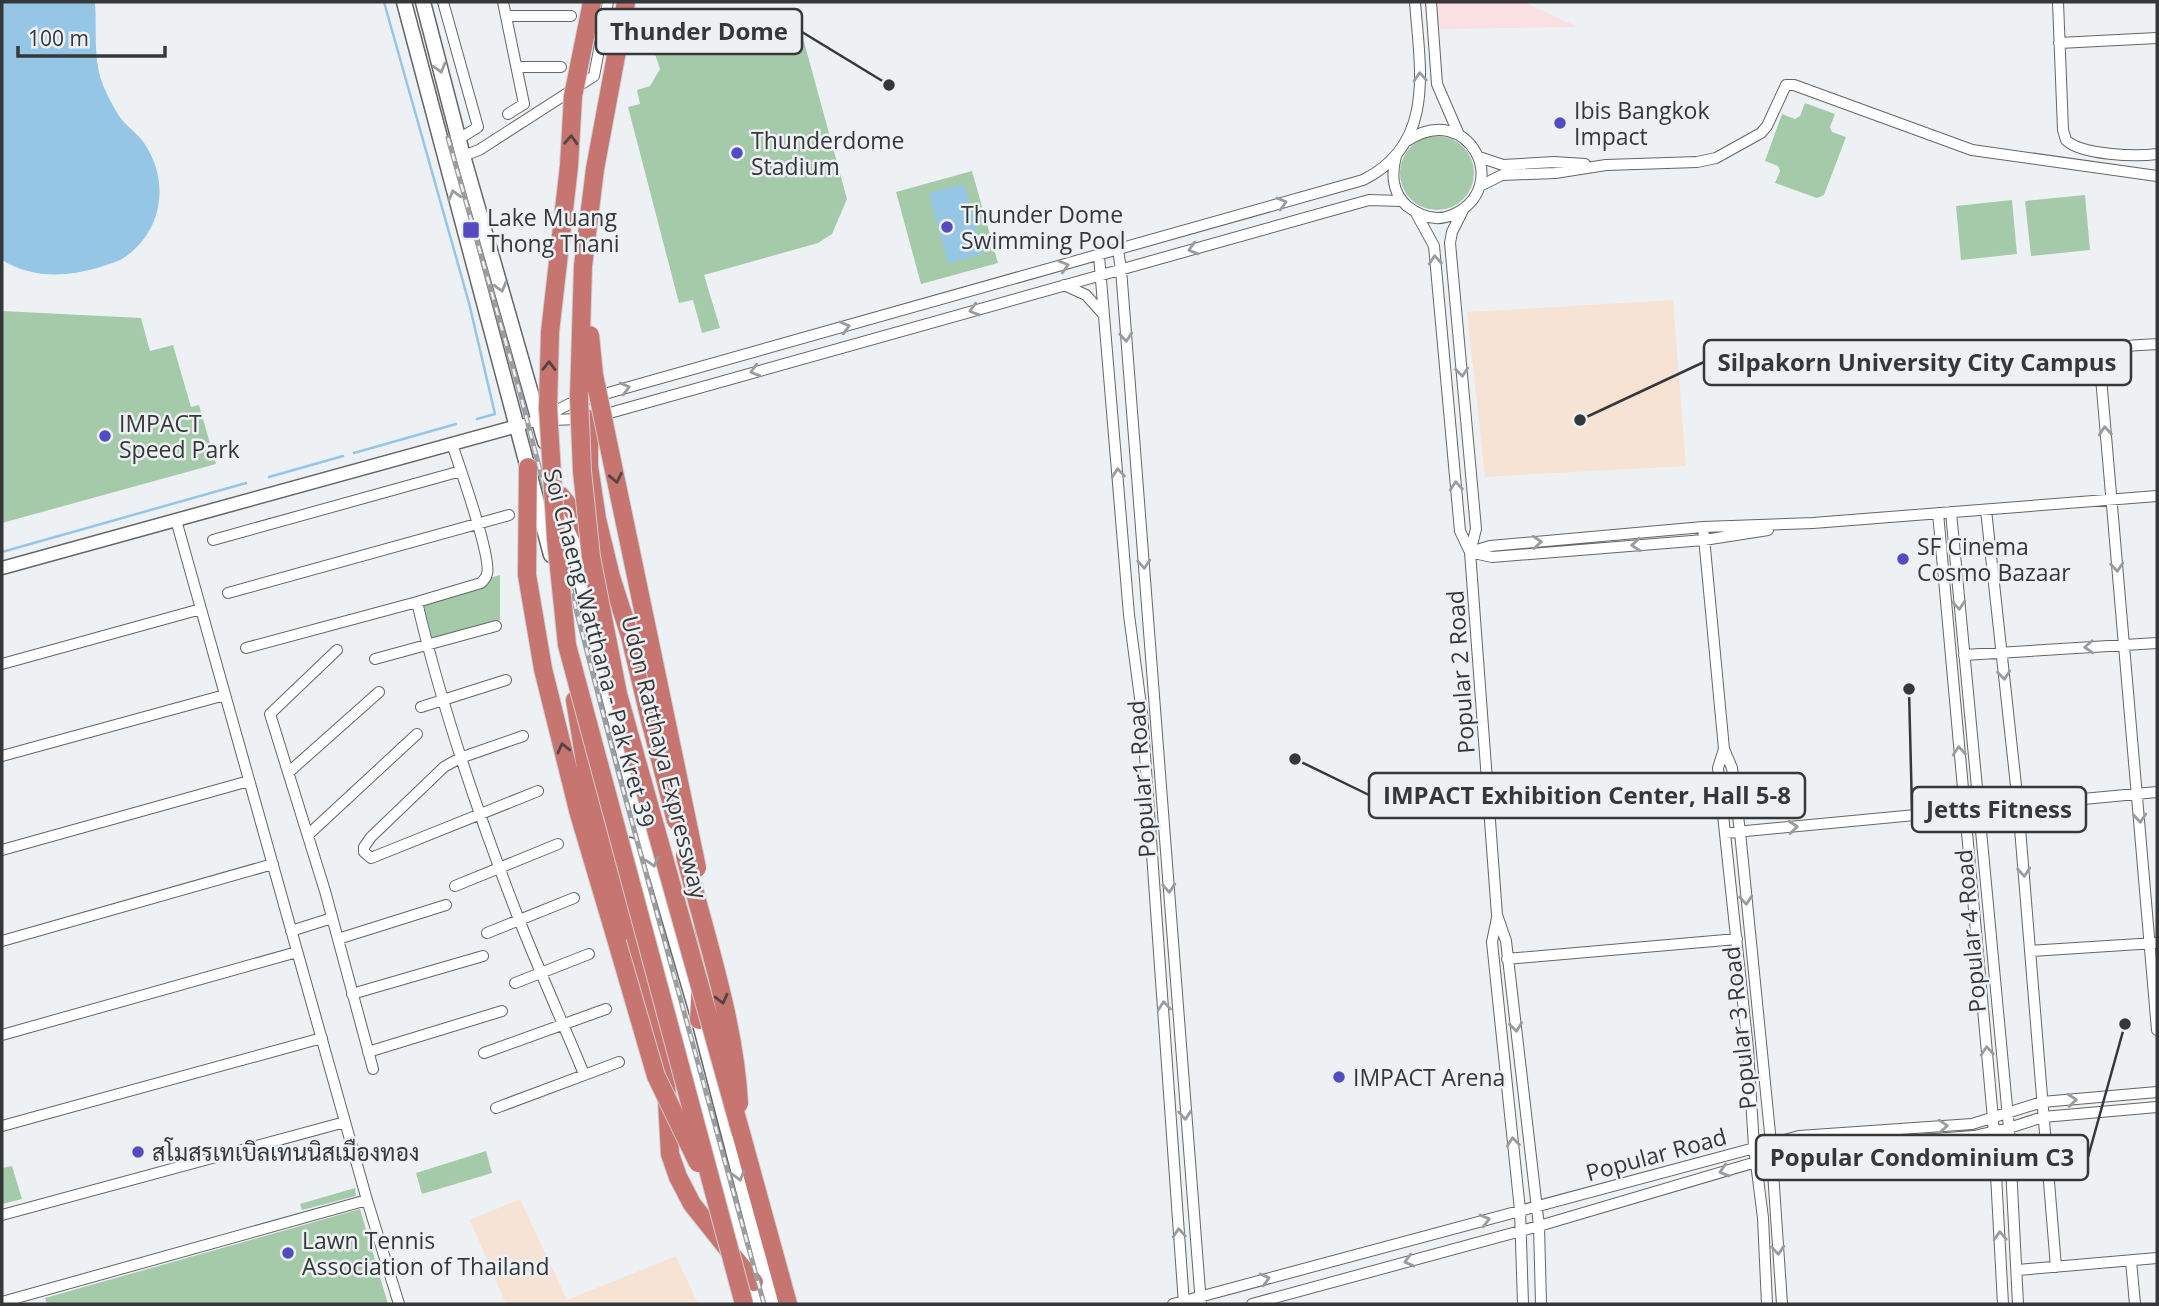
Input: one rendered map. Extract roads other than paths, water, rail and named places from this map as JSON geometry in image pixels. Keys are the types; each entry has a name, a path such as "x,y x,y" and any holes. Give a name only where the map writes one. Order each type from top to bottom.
{"highway":[{"path":"592,2 573,96 569,166 550,332 549,421 556,539 567,645 593,811 665,1066 670,1154 692,1204 754,1282"},
{"name":"Udon Ratthaya Expressway","path":"626,2 595,169 583,266 579,397 582,471 591,556 618,694 788,1304"},
{"path":"583,266 594,375 705,901 699,1020"},
{"path":"589,419 589,466 597,519 611,577 630,636 723,1004 738,1073 741,1133"},
{"path":"528,467 527,575 543,669 579,814 656,1076 714,1198"},
{"path":"561,496 580,520 611,577"},
{"path":"567,645 744,1304"}],"main road":[{"name":"Soi Chaeng Watthana - Pak Kret 39","path":"404,2 629,844 759,1304"},
{"name":"Soi Chaeng Watthana - Pak Kret 39","path":"423,2 458,139 561,496 646,839 699,1020 773,1304"}],"street":[{"path":"443,2 478,127 458,139"},
{"path":"503,2 524,104 508,114"},
{"path":"463,156 479,150 594,76 608,2"},
{"path":"2,568 539,420 569,404 1363,180 1377,173 1396,156 1418,113 1421,91 1415,3 1431,2 1437,84 1460,135"},
{"path":"2058,2 2063,130 2066,140 2079,148 2138,156 2157,154"},
{"path":"506,16 571,16"},
{"path":"2059,43 2157,38"},
{"path":"517,67 561,67"},
{"path":"1479,157 1503,165 1554,162 1606,165 1697,162 1716,158 1761,133 1786,85 1794,85 1972,150 2157,176"},
{"path":"1396,156 1392,172 1394,187 1401,201 1416,213 1432,218 1448,217 1463,210 1474,199 1480,186 1482,171 1479,157 1471,144 1460,135 1432,129 1405,142"},
{"path":"1480,186 1502,174 1555,173 1606,165"},
{"path":"539,420 589,419 1368,200 1401,201"},
{"name":"Popular 2 Road","path":"1463,210 1452,232 1450,243 1476,529 1470,552 1497,915 1492,942 1520,1210 1523,1304"},
{"name":"Popular 2 Road","path":"1416,213 1434,246 1460,531 1470,552"},
{"name":"Popular1 Road","path":"1118,250 1200,1301"},
{"name":"Popular1 Road","path":"1099,256 1129,615 1142,713 1168,1061 1181,1303"},
{"path":"1063,285 1086,295 1105,316"},
{"path":"2157,344 2110,350 2102,357 2100,366 2123,646 2154,943 2157,1030"},
{"path":"246,648 481,583 487,576 488,567 452,444"},
{"path":"213,540 461,471"},
{"path":"1470,552 1490,546 1703,527 1812,523 2157,496"},
{"path":"1986,510 2018,804 2056,1267"},
{"name":"Popular 4 Road","path":"1951,512 2008,1128 2018,1304"},
{"name":"Popular 4 Road","path":"1938,513 1993,1119 2003,1304"},
{"path":"228,593 509,515"},
{"path":"176,520 367,1200 399,1304"},
{"path":"1470,552 1492,557 1704,540 1812,523"},
{"name":"Popular 3 Road","path":"1703,527 1724,749 1732,768 1740,832 1771,1143 1782,1304"},
{"path":"417,602 427,646 480,816 519,920 584,1074"},
{"path":"2,664 201,609"},
{"path":"376,659 496,626"},
{"path":"1964,655 2157,643"},
{"path":"337,650 270,714 309,834 373,1069"},
{"path":"421,707 506,680"},
{"path":"289,772 379,692"},
{"path":"2,756 225,695"},
{"path":"309,834 417,734"},
{"path":"523,736 460,758 444,767 372,837 364,847 364,852 371,858 538,791"},
{"name":"Popular 3 Road","path":"1724,749 1718,768 1748,1049 1754,1147 1763,1218 1767,1304"},
{"path":"2,849 249,781"},
{"path":"1725,833 2157,792"},
{"path":"454,886 558,844"},
{"path":"2,941 273,864"},
{"path":"487,933 574,898"},
{"path":"338,939 446,905"},
{"name":"Popular 2 Road","path":"1497,915 1506,941 1537,1207 1541,1304"},
{"path":"291,931 332,918"},
{"path":"1975,920 1988,918"},
{"path":"1507,959 1737,940"},
{"path":"2030,951 2154,943"},
{"path":"2,1035 297,952"},
{"path":"515,982 589,954"},
{"path":"352,994 483,956"},
{"path":"484,1053 606,1009"},
{"path":"368,1052 502,1010"},
{"path":"2,1126 322,1038"},
{"path":"496,1108 619,1062"},
{"path":"1505,1066 1520,1064"},
{"name":"Popular Road","path":"1181,1303 1200,1301 1520,1210 1799,1136 1972,1124 2042,1102 2157,1092"},
{"name":"Popular Road","path":"1521,1230 1800,1149 1974,1136 2043,1117 2157,1107"},
{"path":"2,1215 345,1122"},
{"path":"2,1302 367,1200"},
{"path":"1763,1218 1776,1217"},
{"path":"1252,1304 1521,1230"},
{"path":"2018,1270 2157,1258"},
{"path":"2131,1261 2135,1304"},
{"path":"2010,1304 2018,1304"}],"water":[{"path":"2,2 95,2 96,52 102,82 119,116 142,140 152,157 159,188 155,219 148,233 138,246 120,260 75,273 50,274 25,271 2,260"},
{"path":"964,184 983,254 948,263 929,193"}],"waterway":[{"path":"384,2 469,303 495,414 477,419"},
{"path":"354,453 456,424"},
{"path":"269,477 343,456"},
{"path":"2,552 246,483"}],"railway":[{"path":"448,138 520,393 618,771 764,1304"}],"place":[{"name":"Thunder Dome","path":"889,85"},
{"name":"Ibis Bangkok Impact","path":"1560,123"},
{"name":"Thunderdome Stadium","path":"737,153"},
{"name":"Thunder Dome Swimming Pool","path":"947,227"},
{"name":"Lake Muang Thong Thani","path":"471,230"},
{"name":"Silpakorn University City Campus","path":"1580,420"},
{"name":"IMPACT Speed Park","path":"105,436"},
{"name":"SF Cinema Cosmo Bazaar","path":"1903,559"},
{"name":"Jetts Fitness","path":"1909,689"},
{"name":"IMPACT Exhibition Center, Hall 5-8","path":"1295,759"},
{"name":"Popular Condominium C3","path":"2125,1024"},
{"name":"IMPACT Arena","path":"1339,1077"},
{"name":"สโมสรเทเบิลเทนนิสเมืองทอง","path":"138,1152"},
{"name":"Lawn Tennis Association of Thailand","path":"288,1253"}]}
